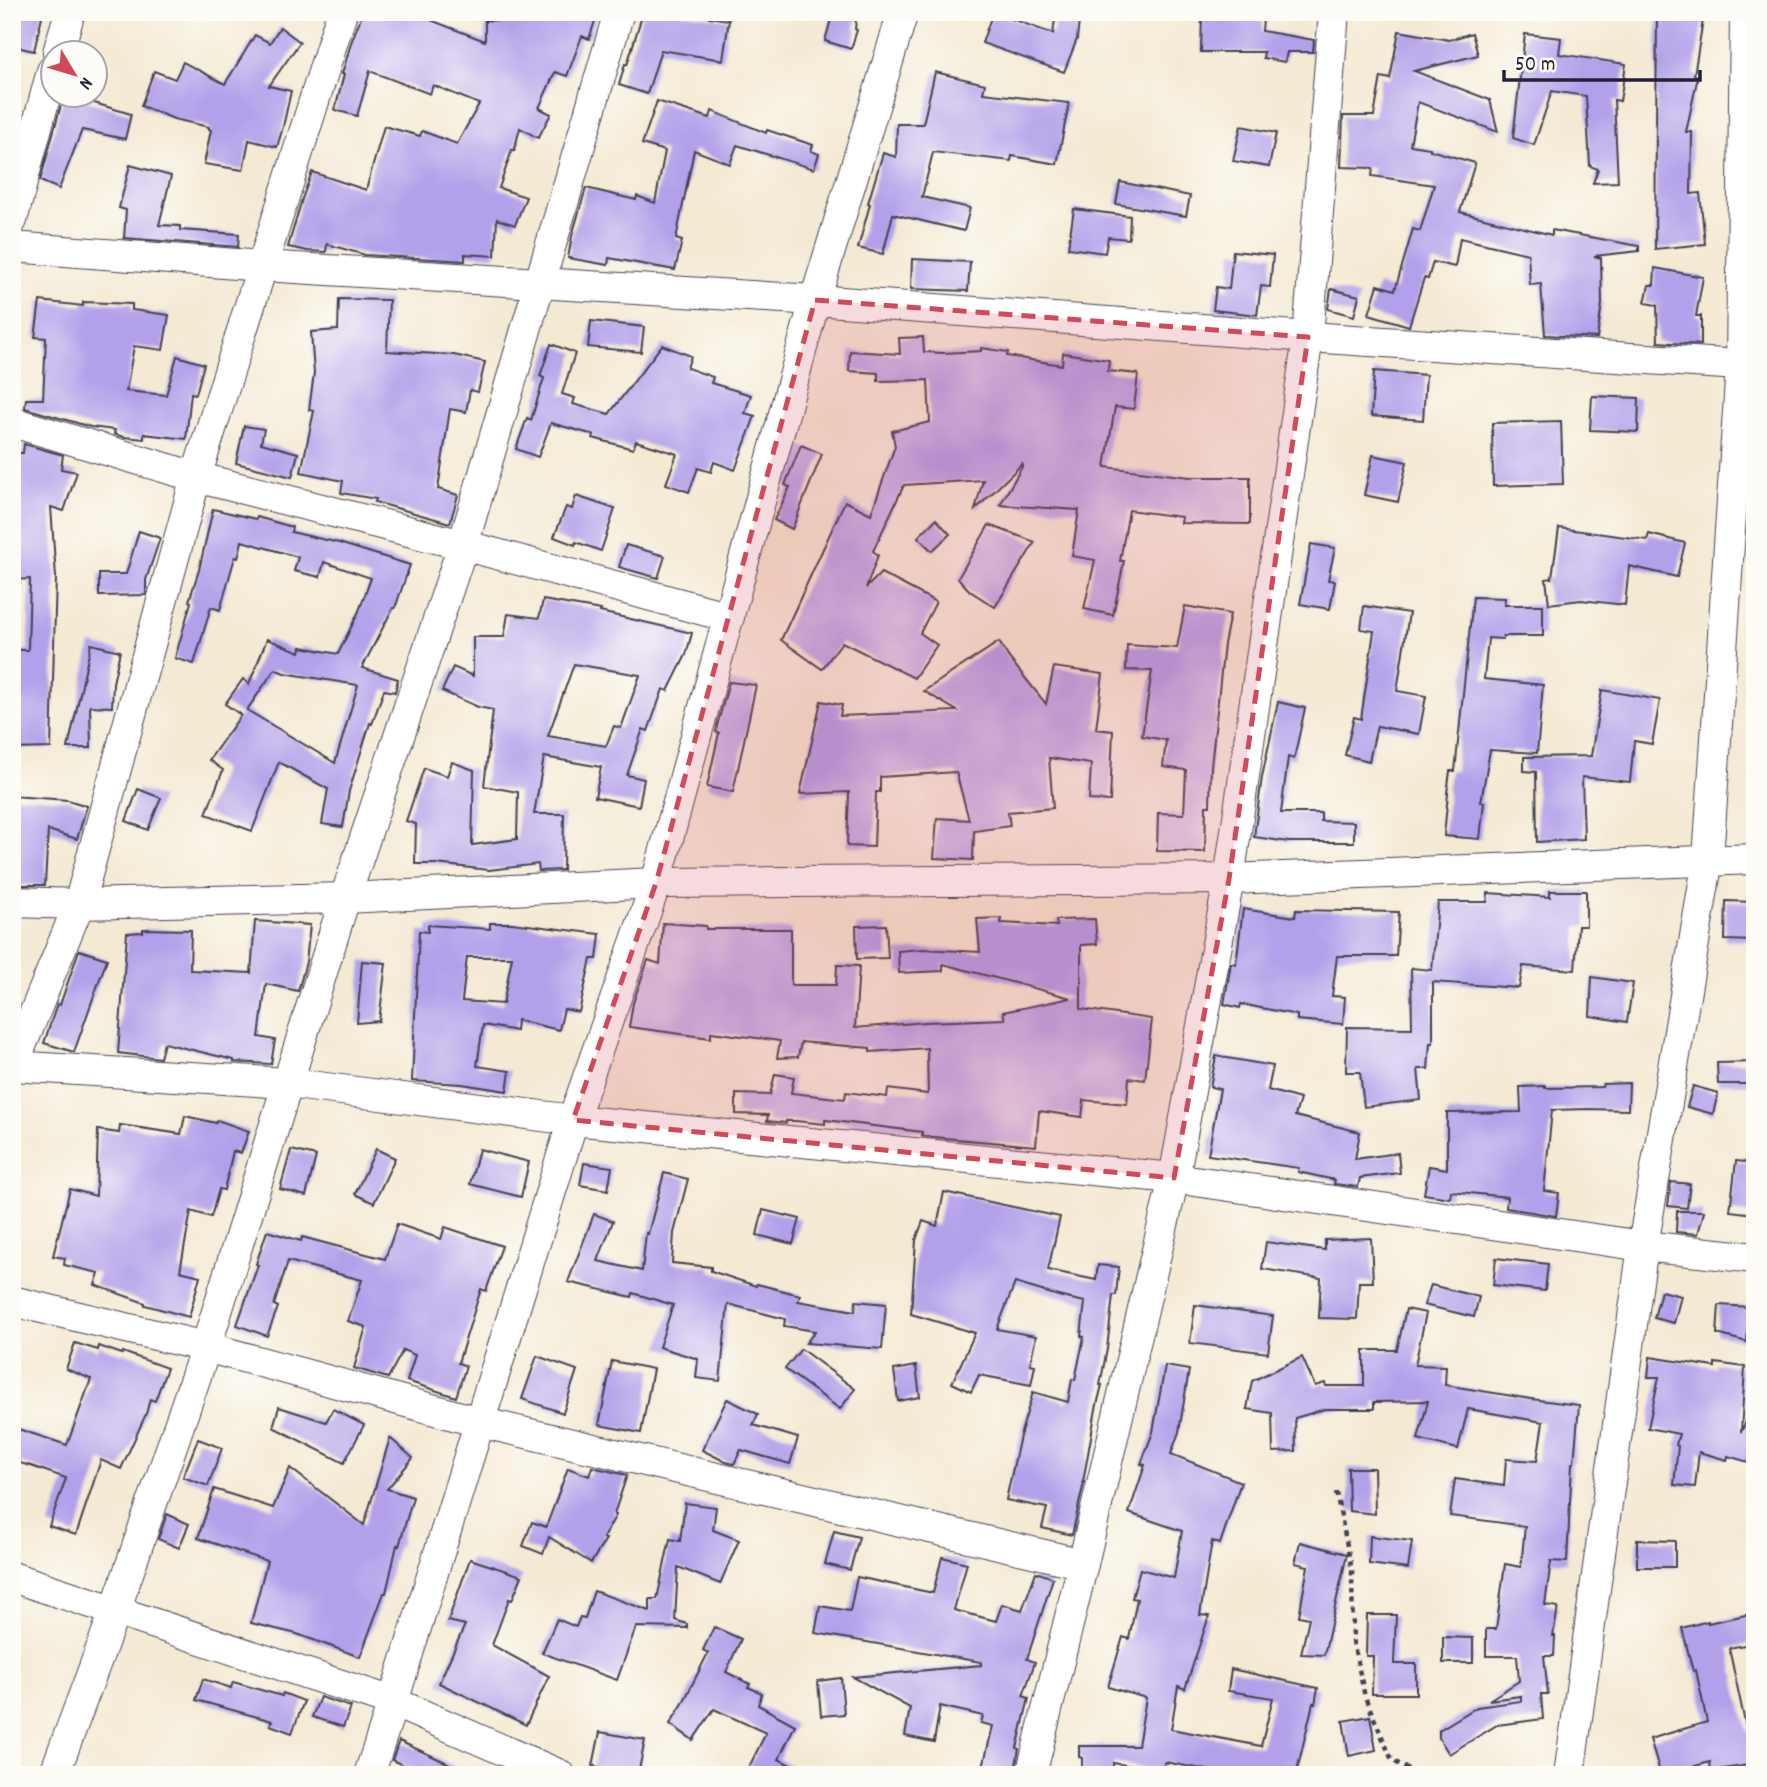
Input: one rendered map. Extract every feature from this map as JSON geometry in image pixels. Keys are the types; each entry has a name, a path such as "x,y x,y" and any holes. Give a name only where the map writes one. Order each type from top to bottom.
{"street":[{"path":"62,38 70,12"},
{"path":"342,12 196,477 79,904 12,1067 287,1083 573,1120 1174,1178 1643,1246 1755,1258"},
{"path":"54,1775 115,1611 206,1347 345,898 463,545 619,12"},
{"path":"369,1775 573,1120 656,883 815,300 902,12"},
{"path":"1031,1775 1174,1178 1229,879 1308,337 1334,12"},
{"path":"1569,1775 1643,1246 1708,859 1748,366 1745,12"},
{"path":"12,220 42,108"},
{"path":"12,247 1748,366"},
{"path":"12,422 196,477 729,617"},
{"path":"12,902 79,904 345,898 656,883 1229,879 1755,859"},
{"path":"12,1301 206,1347 479,1422 1083,1564"},
{"path":"12,1577 393,1702 560,1775"}],"path":[{"path":"1336,1492 1352,1570 1353,1642 1365,1697 1392,1760 1418,1775"}],"highlighted area":[{"path":"815,300 1308,337 1229,879 1174,1178 573,1120 656,883"}],"building":[{"path":"12,12 43,12 34,51 12,46"},
{"path":"363,12 410,12 485,41 485,20 554,21 557,12 598,12 589,39 582,36 567,76 555,72 539,108 551,114 538,138 520,128 499,188 526,197 515,225 497,219 495,256 465,254 465,261 365,255 327,244 326,252 288,247 312,172 366,190 384,126 420,136 422,131 457,144 479,104 433,85 430,94 370,71 357,116 335,110 342,74"},
{"path":"643,12 677,12 729,20 723,60 661,50 647,94 619,85"},
{"path":"833,12 857,12 857,30 851,49 825,41"},
{"path":"993,12 1053,34 1056,12 1080,12 1077,39 1064,72 982,43"},
{"path":"1657,12 1704,14 1694,75 1698,76 1686,132 1692,132 1691,194 1700,193 1705,244 1655,249"},
{"path":"1202,14 1263,19 1262,31 1314,40 1313,52 1287,52 1285,62 1263,58 1264,52 1201,52"},
{"path":"280,27 300,42 269,86 291,91 283,127 277,147 249,140 243,170 204,164 211,130 209,127 174,119 141,106 154,71 175,79 183,62 225,84 255,35 270,43"},
{"path":"1399,31 1449,40 1472,33 1478,55 1414,71 1490,100 1498,132 1418,102 1410,145 1430,148 1475,163 1460,212 1552,235 1552,230 1639,246 1639,251 1594,256 1601,258 1602,304 1597,338 1545,335 1541,284 1530,285 1528,254 1460,238 1455,267 1433,262 1428,279 1424,278 1409,326 1369,314 1378,285 1395,290 1413,229 1420,231 1434,185 1372,176 1373,168 1341,167 1343,116 1374,116 1381,77 1390,79"},
{"path":"1525,34 1561,38 1559,54 1626,64 1620,101 1614,100 1618,182 1593,183 1598,169 1590,166 1586,96 1552,91 1534,145 1513,138"},
{"path":"935,72 985,84 983,93 1069,103 1057,164 1012,156 1011,161 933,152 922,197 970,208 964,231 893,214 883,254 858,248 883,153 896,157 897,124 923,124"},
{"path":"657,101 710,118 712,111 766,133 767,130 813,145 811,151 819,154 814,169 737,145 730,164 694,150 676,239 682,241 675,270 609,258 608,265 568,258 586,188 636,200 637,196 655,203 665,151 642,144"},
{"path":"108,107 131,114 125,139 82,130 59,189 40,181 60,108"},
{"path":"1241,126 1276,133 1269,167 1233,161"},
{"path":"130,165 171,176 159,225 180,226 180,230 239,234 238,247 124,238 126,210 119,208"},
{"path":"1120,182 1190,196 1186,216 1116,204"},
{"path":"1074,209 1130,216 1129,239 1108,237 1105,253 1068,248"},
{"path":"1233,251 1273,255 1270,287 1261,286 1257,315 1213,310 1216,287 1229,289"},
{"path":"912,259 970,262 968,291 911,289"},
{"path":"1655,268 1703,277 1696,316 1701,316 1701,345 1658,342 1657,305 1645,303 1649,285 1654,285"},
{"path":"1331,289 1359,296 1354,316 1328,309"},
{"path":"339,299 389,300 387,351 454,355 485,362 478,392 470,390 466,412 450,409 438,489 458,495 450,523 375,502 376,499 341,493 343,481 301,472 314,411 309,410 314,373 311,332 338,330"},
{"path":"40,301 83,306 83,302 132,304 132,310 169,315 163,350 134,346 126,391 166,395 177,356 204,364 196,394 191,393 186,439 144,434 144,439 124,437 114,434 115,430 91,427 25,408 26,399 43,399 46,338 35,337"},
{"path":"591,321 644,327 641,352 588,347"},
{"path":"923,337 924,352 981,351 981,348 1008,352 1007,356 1062,365 1063,353 1109,360 1108,371 1138,374 1134,409 1115,407 1105,467 1190,477 1250,477 1250,524 1181,523 1182,517 1129,510 1120,561 1124,561 1113,615 1084,609 1095,560 1072,556 1079,510 1000,505 1022,464 975,510 983,480 904,485 873,551 878,555 866,588 881,573 936,602 920,633 937,645 914,678 842,642 822,669 781,640 845,501 871,514 895,446 892,431 930,422 928,380 878,381 878,373 849,371 850,351 900,354 899,338"},
{"path":"551,344 575,353 562,394 575,398 573,404 609,414 662,345 691,356 687,368 713,377 711,383 751,395 745,413 755,416 735,470 714,462 711,472 698,468 689,492 666,484 677,454 636,441 633,449 551,423 538,457 516,449 527,418 531,420 544,378 540,376"},
{"path":"1374,371 1426,375 1423,420 1371,416"},
{"path":"1592,396 1639,398 1638,432 1590,430"},
{"path":"1561,421 1563,484 1493,486 1492,423"},
{"path":"244,426 264,429 261,443 298,453 292,477 236,463"},
{"path":"24,444 63,455 61,469 77,472 64,511 51,507 56,577 51,748 12,749 12,695 18,696 16,650 28,650 30,579 12,580 12,453 23,453"},
{"path":"801,445 822,454 792,529 774,520 790,487 785,485"},
{"path":"1373,455 1407,462 1398,502 1364,495"},
{"path":"576,496 615,509 601,551 554,537 566,507 572,509"},
{"path":"213,509 256,519 257,517 292,527 291,532 339,543 410,565 395,608 362,668 398,679 395,692 384,690 372,724 370,723 349,791 343,827 322,824 328,789 279,762 252,831 206,814 223,770 209,760 241,715 225,704 243,679 249,684 267,639 300,652 301,647 338,654 359,611 371,578 324,562 320,577 294,571 298,557 242,541 220,610 211,607 194,664 175,658","holes":["275,669 284,673 358,685 335,763 247,710"]},
{"path":"936,519 950,534 932,551 918,537"},
{"path":"989,525 1035,542 995,607 970,591 958,578"},
{"path":"1559,528 1647,540 1649,534 1685,543 1677,577 1629,566 1625,605 1581,600 1549,604 1546,579 1552,578"},
{"path":"139,531 160,538 146,580 146,595 99,596 99,574 126,574"},
{"path":"1311,544 1335,548 1328,580 1335,581 1330,609 1300,604"},
{"path":"626,545 665,556 658,578 619,567"},
{"path":"1473,597 1505,598 1504,605 1543,605 1543,636 1488,638 1484,679 1543,685 1537,753 1490,750 1481,802 1484,802 1480,839 1444,836 1450,771 1455,771"},
{"path":"543,600 601,610 600,612 692,633 686,655 668,691 663,689 648,731 643,729 627,775 644,779 639,806 595,797 601,767 544,757 534,814 564,814 563,870 539,871 538,864 489,870 415,864 416,824 406,821 424,768 447,776 452,762 474,770 472,845 517,839 518,792 484,786 493,710 478,707 442,691 453,667 473,676 473,637 504,637 508,614 539,618","holes":["574,664 640,675 621,728 614,726 606,746 548,736"]},
{"path":"1185,606 1230,614 1224,644 1211,767 1210,806 1206,806 1205,852 1157,851 1158,813 1184,814 1186,770 1163,767 1166,740 1142,736 1152,671 1126,670 1127,645 1177,648"},
{"path":"1364,606 1409,613 1397,691 1426,696 1419,734 1377,726 1369,761 1345,755 1354,717 1361,719 1374,631 1361,629"},
{"path":"999,642 1046,704 1054,667 1103,674 1096,729 1113,731 1110,801 1089,800 1091,764 1049,758 1053,808 1008,812 1010,826 974,831 973,860 934,858 937,818 969,820 956,772 880,777 880,792 876,792 874,847 847,846 849,792 800,794 821,701 842,705 840,716 957,711 924,691"},
{"path":"91,644 120,651 113,683 112,707 90,706 91,748 68,748"},
{"path":"729,682 756,685 733,792 707,787 719,733 716,732 717,726"},
{"path":"1602,690 1660,700 1652,744 1634,741 1630,782 1582,777 1584,839 1537,842 1536,772 1524,771 1524,757 1591,756"},
{"path":"1278,702 1305,708 1294,759 1288,757 1281,813 1321,813 1321,821 1354,822 1354,842 1289,842 1254,837 1262,777"},
{"path":"138,789 161,798 148,830 126,821"},
{"path":"12,796 68,800 87,806 77,839 48,830 45,885 12,885"},
{"path":"1550,891 1586,891 1586,926 1578,926 1575,970 1523,966 1519,988 1433,982 1433,1043 1430,1043 1428,1069 1418,1069 1421,1100 1364,1107 1360,1072 1346,1072 1347,1027 1412,1028 1411,968 1432,970 1438,902 1487,902 1488,893 1550,897"},
{"path":"1726,901 1755,902 1755,941 1725,940"},
{"path":"1243,909 1295,917 1296,910 1399,912 1396,956 1337,956 1332,996 1345,997 1343,1024 1297,1020 1297,1015 1241,1004 1240,1008 1224,1004 1231,963 1236,964"},
{"path":"1001,918 1001,923 1057,926 1056,920 1095,919 1097,944 1081,945 1081,1009 1152,1019 1145,1080 1129,1078 1127,1104 1084,1100 1082,1117 1039,1111 1036,1146 922,1136 922,1132 825,1120 825,1124 767,1121 768,1115 736,1114 736,1094 770,1095 775,1074 794,1077 791,1093 845,1099 846,1092 887,1097 888,1089 928,1094 927,1048 870,1052 870,1048 801,1042 798,1057 777,1058 780,1041 711,1032 711,1038 629,1027 633,1003 648,960 660,964 663,923 706,926 706,929 791,929 791,985 836,985 837,965 859,966 855,1028 1005,1019 1003,1012 1071,998 943,964 943,971 899,973 898,951 922,949 980,952 977,919"},
{"path":"255,921 310,925 306,962 298,991 266,984 259,1037 275,1040 271,1064 234,1062 164,1043 160,1058 118,1053 127,933 143,932 143,929 191,930 190,970 251,973"},
{"path":"490,923 512,923 600,934 597,959 591,959 579,1012 564,1009 559,1030 517,1020 516,1031 483,1025 477,1066 510,1071 507,1091 462,1084 412,1081 419,931 428,932 428,925 490,929","holes":["467,957 512,957 503,1004 462,1001"]},
{"path":"886,925 888,958 857,959 856,926"},
{"path":"79,950 107,959 74,1052 44,1043"},
{"path":"362,961 386,963 379,1021 357,1023"},
{"path":"1592,977 1633,983 1627,1022 1590,1016"},
{"path":"1216,1056 1273,1066 1268,1090 1300,1099 1295,1116 1360,1132 1355,1159 1398,1153 1400,1173 1360,1178 1358,1187 1334,1184 1335,1180 1298,1172 1299,1168 1208,1155 1220,1089 1210,1087"},
{"path":"1755,1062 1755,1084 1718,1084 1717,1063"},
{"path":"1629,1083 1628,1110 1552,1110 1544,1191 1559,1193 1556,1216 1506,1208 1507,1197 1451,1191 1450,1198 1424,1194 1429,1166 1447,1169 1447,1113 1521,1112 1520,1087 1602,1087 1603,1084"},
{"path":"1693,1086 1718,1093 1713,1114 1687,1107"},
{"path":"185,1116 216,1123 217,1120 249,1131 241,1153 233,1151 224,1190 219,1189 211,1217 191,1211 180,1271 200,1276 189,1317 145,1305 95,1285 99,1273 64,1265 65,1258 53,1256 70,1189 96,1196 98,1130 119,1133 120,1125 181,1134"},
{"path":"376,1149 395,1158 374,1203 355,1194"},
{"path":"479,1149 529,1162 521,1197 470,1184"},
{"path":"291,1150 316,1156 306,1196 280,1189"},
{"path":"1736,1161 1755,1163 1755,1214 1730,1211"},
{"path":"584,1163 612,1167 608,1190 580,1185"},
{"path":"664,1173 688,1179 674,1233 672,1263 711,1267 711,1271 756,1286 757,1284 800,1295 798,1301 855,1311 856,1301 886,1304 882,1349 806,1343 815,1331 784,1326 785,1319 728,1304 720,1381 696,1378 698,1359 659,1347 673,1305 633,1293 632,1297 568,1282 594,1214 613,1221 598,1261 642,1271 646,1233 648,1234"},
{"path":"1671,1182 1690,1184 1687,1208 1668,1206"},
{"path":"944,1192 1060,1217 1048,1270 1096,1280 1098,1265 1119,1267 1102,1385 1072,1535 1042,1528 1047,1508 1006,1500 1033,1392 1068,1402 1084,1337 1081,1336 1085,1302 1015,1283 997,1329 1036,1336 1030,1364 1035,1365 1031,1385 979,1375 971,1392 952,1383 975,1333 911,1314 916,1240 923,1221 937,1226"},
{"path":"763,1210 800,1219 793,1244 757,1235"},
{"path":"1677,1211 1704,1211 1698,1234 1676,1232"},
{"path":"397,1224 441,1239 445,1227 502,1246 486,1291 481,1289 458,1363 466,1366 456,1397 407,1381 415,1355 403,1350 388,1378 354,1368 366,1327 348,1321 362,1280 288,1261 274,1305 278,1307 267,1336 237,1325 267,1231 301,1241 302,1237 385,1259"},
{"path":"1371,1238 1373,1282 1359,1282 1357,1319 1319,1318 1321,1278 1262,1269 1266,1242 1325,1250 1325,1240"},
{"path":"1496,1258 1548,1264 1545,1291 1493,1285"},
{"path":"1431,1285 1479,1297 1474,1317 1424,1305"},
{"path":"1661,1291 1681,1296 1674,1323 1654,1318"},
{"path":"1195,1305 1273,1316 1268,1353 1190,1343"},
{"path":"1719,1305 1749,1307 1747,1342 1717,1334"},
{"path":"1406,1309 1426,1313 1415,1365 1446,1366 1445,1385 1579,1405 1572,1463 1567,1562 1551,1561 1545,1605 1558,1607 1553,1636 1554,1656 1544,1656 1548,1694 1541,1694 1543,1719 1497,1725 1449,1754 1439,1738 1439,1730 1477,1707 1521,1701 1521,1696 1489,1700 1519,1681 1517,1656 1486,1656 1486,1629 1496,1629 1505,1564 1521,1567 1525,1526 1450,1516 1455,1479 1504,1486 1506,1459 1537,1461 1543,1422 1468,1409 1458,1449 1418,1439 1428,1401 1374,1402 1374,1409 1325,1409 1295,1418 1296,1451 1273,1452 1272,1413 1247,1409 1252,1381 1302,1357 1315,1386 1325,1383 1326,1386 1364,1386 1364,1350 1397,1350"},
{"path":"75,1343 98,1350 99,1346 122,1354 123,1352 167,1368 155,1401 150,1399 121,1469 101,1460 76,1535 49,1526 66,1478 12,1461 12,1427 67,1445 91,1379 66,1369"},
{"path":"801,1349 855,1389 840,1409 785,1369"},
{"path":"537,1356 577,1370 563,1413 522,1399"},
{"path":"1650,1357 1715,1367 1715,1363 1745,1367 1741,1432 1755,1402 1755,1464 1728,1456 1727,1460 1699,1452 1695,1487 1674,1485 1679,1434 1648,1428 1659,1377 1648,1377"},
{"path":"612,1361 653,1369 641,1433 599,1425"},
{"path":"916,1366 920,1397 898,1401 894,1370"},
{"path":"1165,1366 1189,1370 1179,1432 1171,1454 1241,1482 1220,1544 1212,1541 1200,1615 1209,1616 1185,1689 1178,1686 1171,1729 1261,1746 1273,1698 1228,1691 1231,1669 1318,1688 1296,1775 1232,1775 1165,1762 1163,1771 1113,1763 1113,1775 1082,1775 1079,1746 1138,1746 1146,1698 1108,1687 1123,1637 1129,1639 1137,1599 1132,1598 1140,1569 1174,1578 1182,1531 1129,1513 1145,1465 1141,1464 1153,1432"},
{"path":"727,1399 758,1414 753,1425 798,1438 790,1464 741,1450 734,1464 702,1450"},
{"path":"279,1407 326,1422 333,1409 364,1425 344,1463 273,1427"},
{"path":"390,1438 413,1458 387,1489 413,1497 399,1546 397,1545 386,1593 360,1657 297,1634 251,1623 267,1561 198,1538 214,1489 273,1508 290,1468 364,1525"},
{"path":"198,1439 222,1448 208,1486 183,1477"},
{"path":"592,1467 627,1475 614,1514 616,1515 603,1538 606,1539 591,1563 549,1537 543,1554 523,1546 532,1522 546,1527 568,1468 589,1476"},
{"path":"1348,1468 1374,1468 1375,1514 1349,1511"},
{"path":"685,1503 716,1507 713,1530 739,1540 720,1584 678,1567 675,1620 687,1624 687,1628 636,1627 617,1680 542,1653 557,1619 576,1627 580,1617 585,1618 594,1591 650,1611 650,1599 657,1599 670,1539 680,1541"},
{"path":"167,1514 189,1524 179,1548 158,1539"},
{"path":"834,1531 859,1537 850,1570 825,1564"},
{"path":"1370,1536 1412,1541 1408,1569 1369,1564"},
{"path":"1637,1540 1675,1541 1675,1567 1637,1567"},
{"path":"1300,1542 1347,1554 1324,1655 1301,1654 1309,1618 1299,1616 1308,1566 1295,1563"},
{"path":"942,1557 967,1563 954,1610 996,1621 1002,1604 1022,1610 1036,1572 1053,1578 1027,1659 1035,1662 1023,1696 1029,1698 1017,1748 1014,1775 981,1775 993,1726 981,1723 983,1716 940,1706 934,1742 905,1736 910,1708 853,1677 981,1665 981,1662 815,1633 820,1606 850,1611 857,1577 933,1593"},
{"path":"470,1559 522,1576 512,1600 509,1599 492,1645 549,1676 526,1725 439,1683 465,1625 448,1621"},
{"path":"1755,1613 1755,1643 1729,1648 1747,1732 1755,1731 1755,1764 1711,1771 1710,1762 1661,1775 1650,1739 1707,1722 1696,1670 1693,1671 1682,1628"},
{"path":"1367,1615 1396,1615 1394,1664 1416,1664 1416,1694 1372,1694 1373,1656 1366,1656"},
{"path":"714,1627 741,1639 726,1672 762,1693 758,1705 795,1725 779,1759 808,1775 745,1775 766,1733 714,1709 693,1740 670,1724 708,1653 703,1650"},
{"path":"1443,1637 1473,1638 1473,1663 1443,1663"},
{"path":"841,1678 844,1714 821,1716 818,1681"},
{"path":"203,1679 231,1688 233,1682 282,1696 283,1693 304,1701 292,1733 270,1725 272,1721 196,1700"},
{"path":"320,1697 351,1707 343,1727 312,1717"},
{"path":"1370,1716 1376,1750 1349,1756 1343,1721"},
{"path":"600,1732 645,1740 638,1775 593,1766"},
{"path":"399,1741 474,1775 407,1775 411,1769 392,1760"}]}
